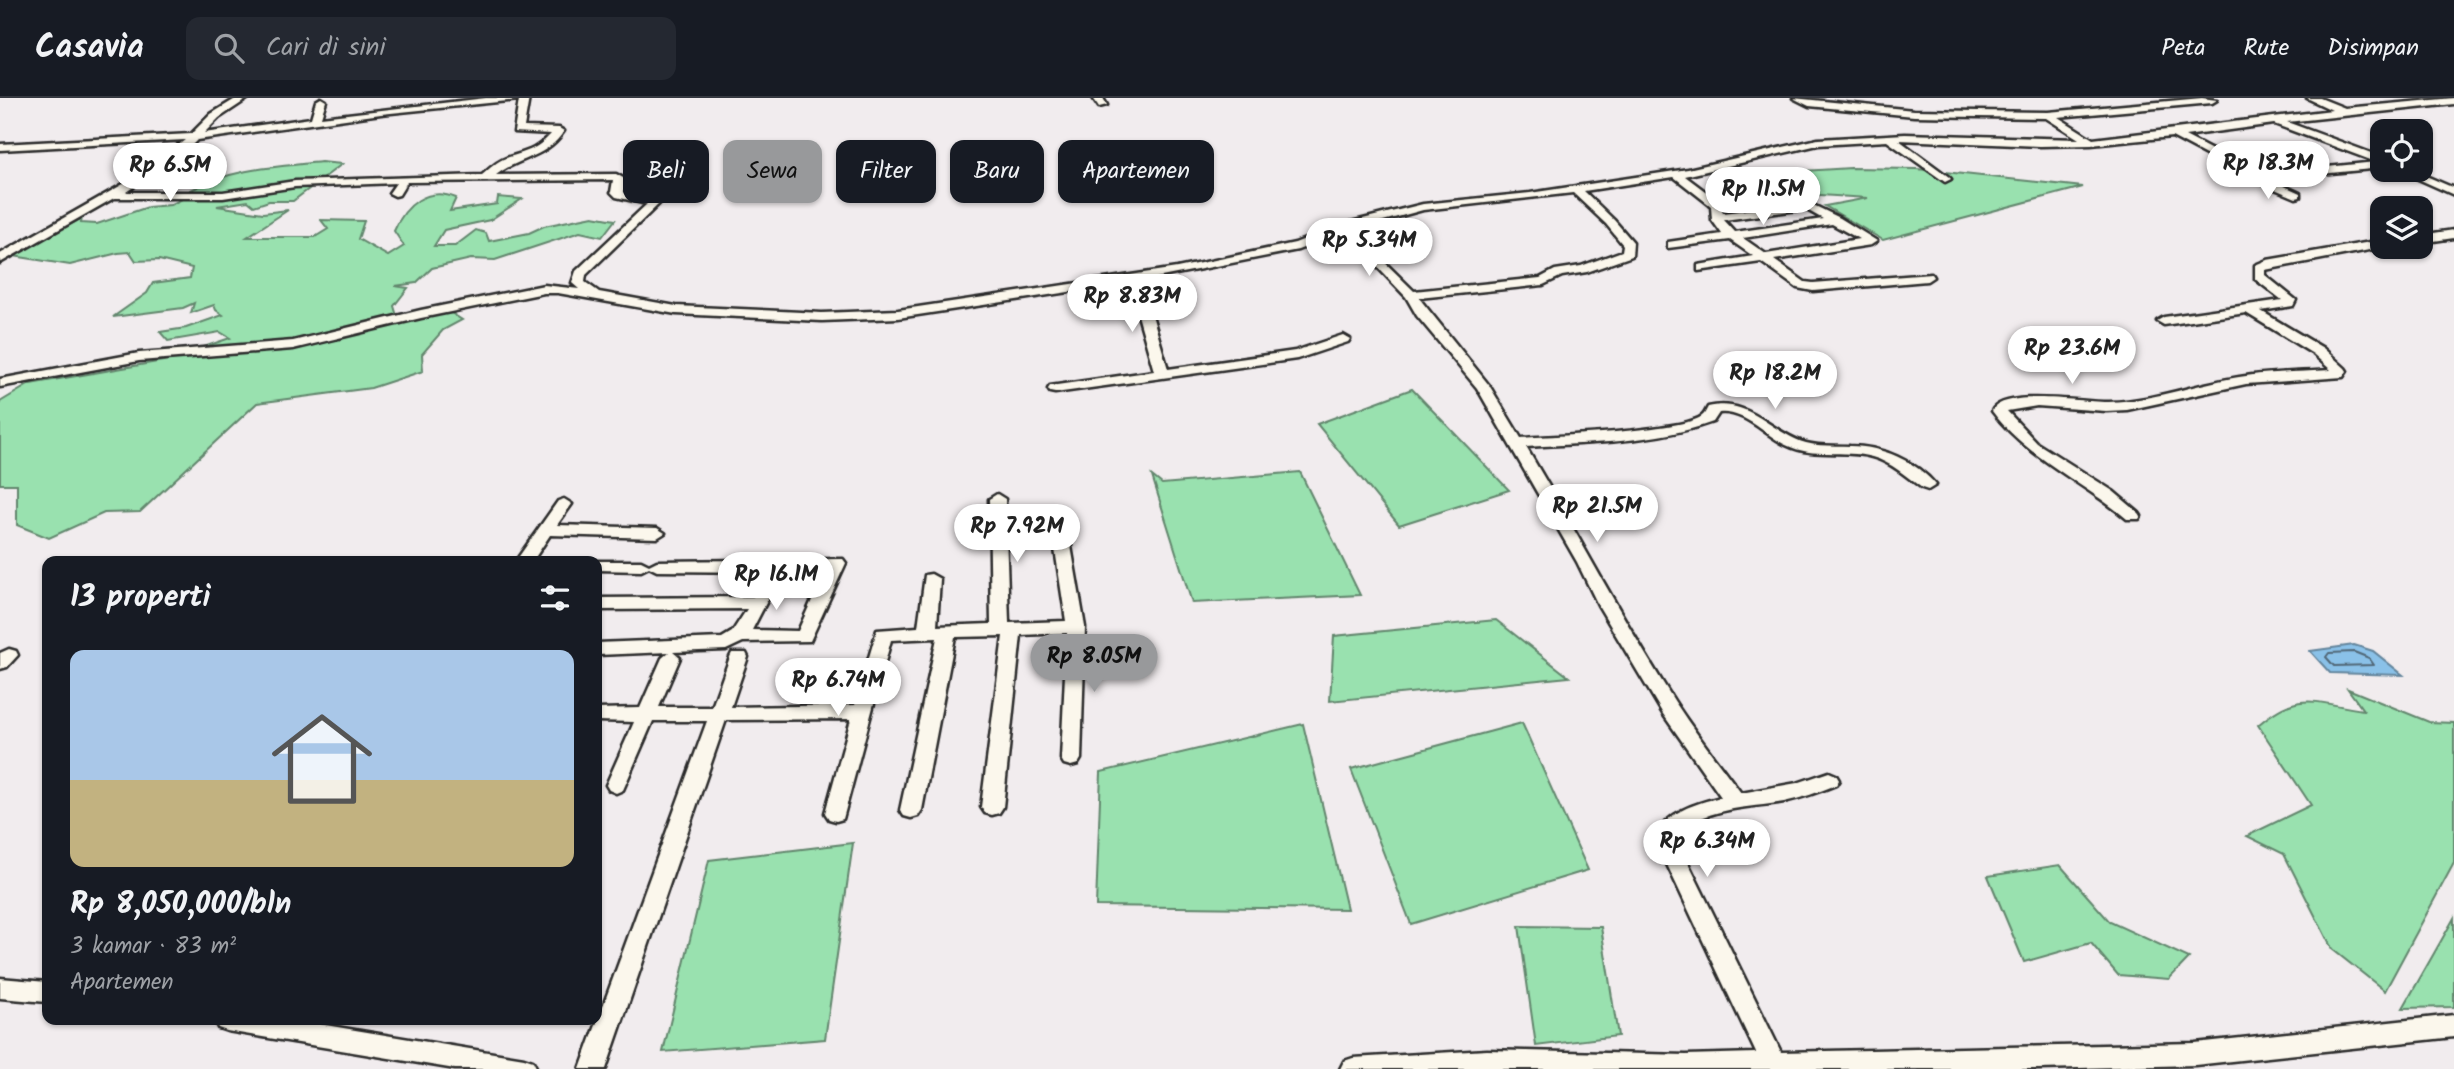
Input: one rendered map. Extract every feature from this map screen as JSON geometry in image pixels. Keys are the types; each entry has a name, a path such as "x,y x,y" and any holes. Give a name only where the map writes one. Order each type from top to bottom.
{"street":[{"path":"0,259 120,191 197,136 215,116 244,98"},
{"path":"0,147 197,136 516,98"},
{"path":"486,177 508,160 523,158 543,149 559,131 518,130 524,98"},
{"path":"1798,98 1809,103 1902,113 2048,115 2212,100 2208,98"},
{"path":"2130,98 2148,107"},
{"path":"2312,98 2344,111"},
{"path":"315,121 321,101"},
{"path":"0,383 139,357 293,345 544,289 676,310 864,317 975,304 1138,279 1274,252 1347,227 1435,205 1676,174 1807,144 1888,137 2040,143 2091,142 2174,134 2344,111 2454,101"},
{"path":"2027,104 2091,142"},
{"path":"258,129 272,113"},
{"path":"2007,114 2022,128"},
{"path":"2275,121 2370,158"},
{"path":"2174,134 2255,177 2296,195"},
{"path":"1888,137 1945,178"},
{"path":"2255,177 2370,164"},
{"path":"1676,174 1717,205 1720,225 1792,280 1813,287 1927,277"},
{"path":"120,191 223,195 295,184 404,179 616,177 619,179 617,192 620,195 655,202 577,279 578,283 599,296"},
{"path":"395,193 404,179"},
{"path":"2431,182 2454,192"},
{"path":"120,191 214,185"},
{"path":"1411,295 1543,281 1559,273 1583,270 1628,253 1629,245 1610,222 1575,189"},
{"path":"1702,268 1871,241 1836,220 1802,205 1718,217"},
{"path":"1672,245 1836,220"},
{"path":"1347,227 1352,237 1375,262 1411,295 1422,313 1466,363 1517,443 1586,562 1606,605 1670,709 1736,802"},
{"path":"2433,237 2454,234"},
{"path":"2164,321 2290,302 2259,275 2259,268 2267,264 2370,246"},
{"path":"1138,279 1147,291 1143,308 1162,373"},
{"path":"2133,516 2107,494 2032,446 1999,411 2000,408 2006,405 2025,406 2035,401 2106,407 2127,406 2246,380 2338,374 2340,371 2318,351 2248,309"},
{"path":"1055,388 1297,355 1343,339"},
{"path":"1517,443 1613,437 1692,425 1708,419 1713,410 1726,408 1748,416 1808,449 1856,450 1883,456 1928,485"},
{"path":"992,807 1007,630 997,499"},
{"path":"528,556 565,504"},
{"path":"1059,523 1076,627 1071,759"},
{"path":"547,530 657,533"},
{"path":"602,565 776,567 837,564 804,637 739,646 726,644 602,649"},
{"path":"593,1069 718,715 739,646 776,567"},
{"path":"927,633 931,579"},
{"path":"602,604 759,603"},
{"path":"836,813 883,634 1076,627"},
{"path":"911,810 947,632"},
{"path":"616,785 671,658"},
{"path":"602,715 861,712"},
{"path":"1773,1062 1678,869 1665,837 1669,827 1688,816 1736,802 1796,791 1829,780"},
{"path":"0,988 42,992"},
{"path":"257,1025 524,1069"},
{"path":"1353,1069 1487,1061 1687,1068 1773,1062 1961,1065 2195,1054 2454,1026"}],"green space":[{"path":"321,162 342,164 293,201 269,201 254,206 248,201 217,206 263,213 288,210 247,237 315,237 328,229 321,220 364,221 358,239 388,256 404,246 394,231 404,213 418,200 436,194 456,198 450,211 497,204 498,197 522,199 490,220 444,230 434,246 455,246 476,230 486,233 489,241 593,216 615,220 602,237 580,232 495,260 471,259 432,268 416,283 395,286 408,288 394,306 397,316 451,313 462,320 443,330 422,354 423,371 371,388 257,403 140,512 104,513 49,538 17,525 17,484 0,484 0,402 30,384 163,361 230,338 220,332 168,341 160,332 186,328 223,315 214,305 191,313 194,303 183,308 113,317 147,293 153,283 190,278 192,268 159,260 136,261 130,252 70,265 13,256 82,218 81,223 97,224 148,207 170,205 195,193 191,190 223,177 271,167"},
{"path":"1851,168 1917,169 2083,187 1883,240 1825,206 1868,198 1736,190 1736,175"},
{"path":"1412,389 1509,490 1399,525 1317,424"},
{"path":"1300,472 1360,595 1192,603 1152,476 1162,484"},
{"path":"1496,620 1569,677 1330,701 1334,636"},
{"path":"2348,689 2429,722 2454,723 2454,863 2385,991 2332,949 2284,854 2247,836 2311,805 2258,725 2285,706 2308,701 2363,710"},
{"path":"1522,723 1588,870 1411,924 1351,769"},
{"path":"1303,724 1347,909 1096,906 1101,772"},
{"path":"853,843 825,1039 663,1052 709,860"},
{"path":"2060,865 2110,922 2189,958 2169,979 2118,975 2091,943 2024,962 1988,876"},
{"path":"2454,918 2454,1007 2403,1008"},
{"path":"1519,926 1601,927 1618,1036 1536,1046"}],"water":[{"path":"2354,645 2373,651 2403,675 2330,673 2310,651"}]}
